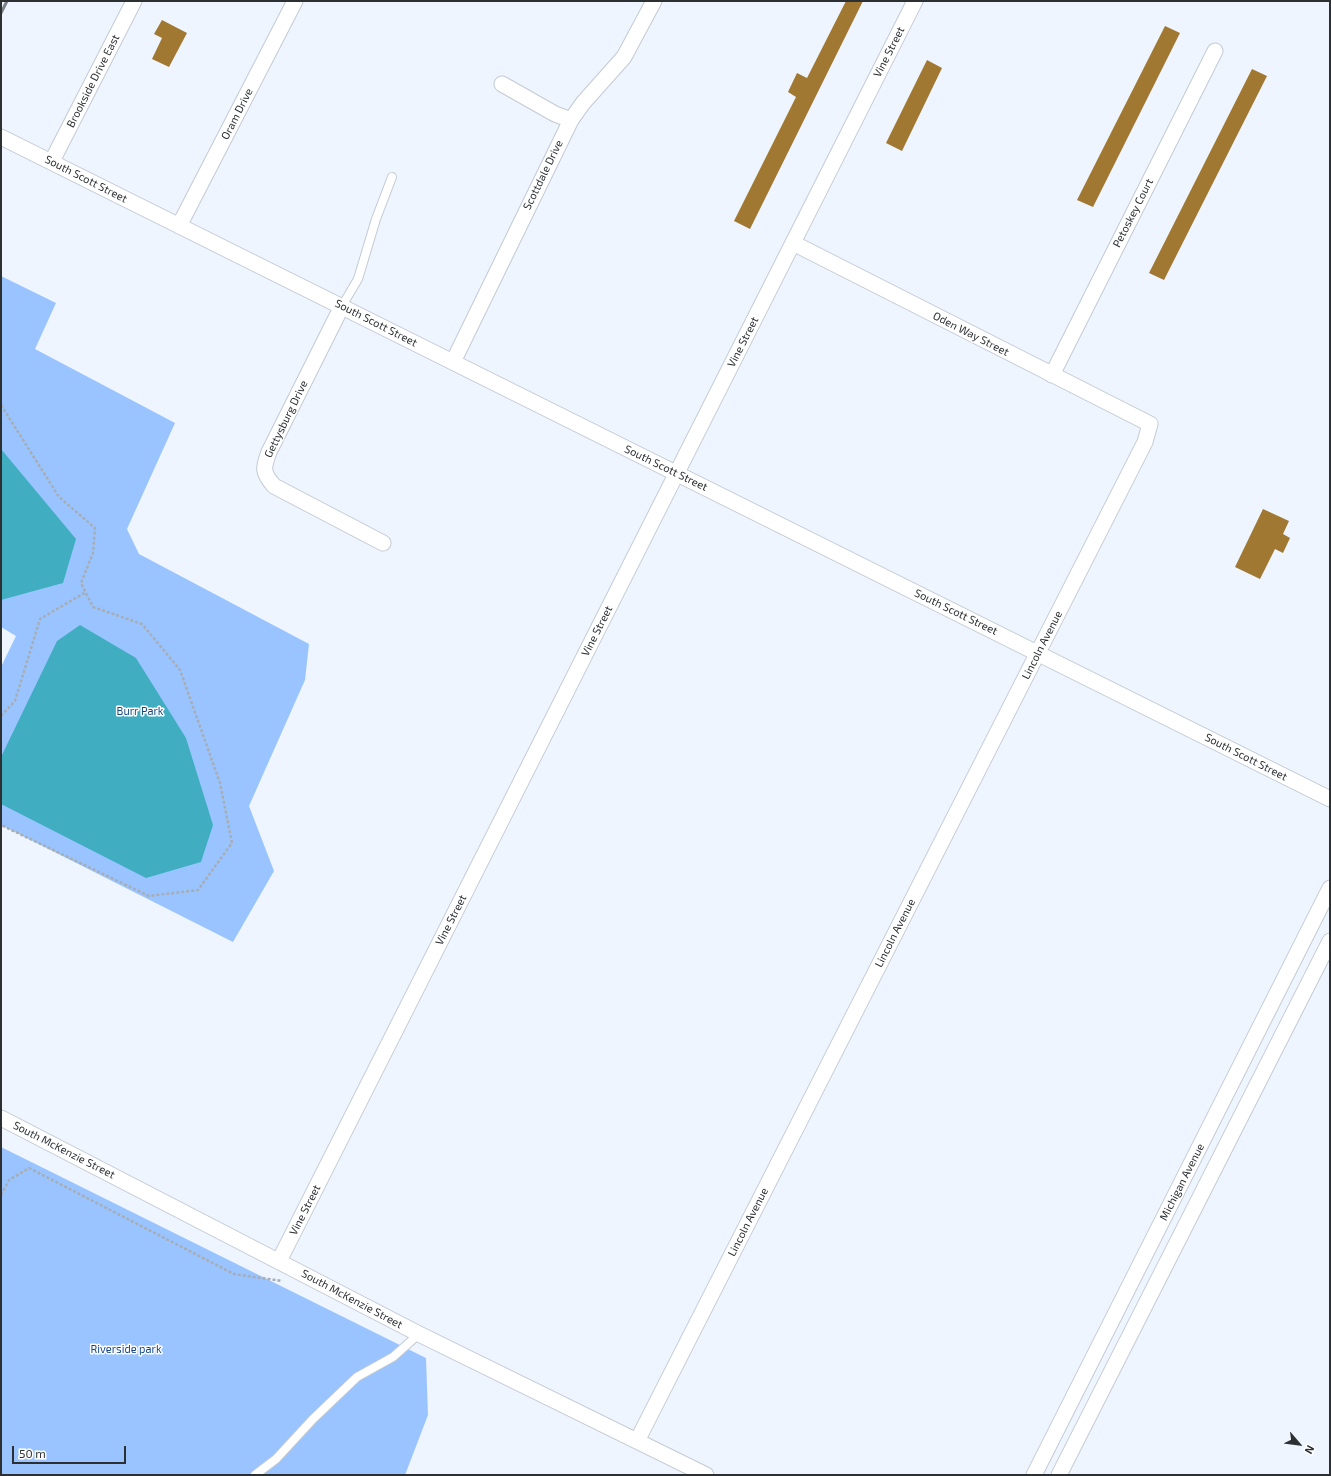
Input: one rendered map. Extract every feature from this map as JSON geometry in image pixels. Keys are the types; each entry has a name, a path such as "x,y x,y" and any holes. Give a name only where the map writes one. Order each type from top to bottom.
{"street":[{"name":"Brookside Drive East","path":"52,161 134,1"},
{"name":"Oram Drive","path":"179,226 295,1"},
{"name":"Scottdale Drive","path":"452,362 571,120 583,103 624,57 654,1"},
{"name":"Vine Street","path":"279,1261 915,1"},
{"name":"Petoskey Court","path":"1052,375 1215,51"},
{"path":"502,84 555,114 571,120"},
{"name":"South Scott Street","path":"1,137 1038,652 1330,799"},
{"name":"Oden Way Street","path":"793,243 1150,424"},
{"name":"Gettysburg Drive","path":"342,306 269,452 264,464 265,476 274,486 383,543"},
{"name":"Lincoln Avenue","path":"637,1441 1145,442 1150,424"},
{"name":"Michigan Avenue","path":"1034,1475 1330,888"},
{"name":"Michigan Avenue","path":"1058,1475 1330,941"},
{"name":"South McKenzie Street","path":"1,1118 419,1334 706,1475"}],"lane":[{"path":"342,306 358,280 376,219 392,177"},
{"path":"255,1475 276,1459 313,1419 357,1378 393,1357 419,1334"}],"path":[{"path":"1,405 59,497 95,528 93,553 82,583 94,606 142,624 180,670 220,783 232,843 198,890 149,896 1,826"},
{"path":"1,716 15,701 40,620 86,592"},
{"path":"1,1195 9,1180 29,1168 234,1274 287,1282"}],"green space":[{"name":"Burr Park","path":"1,276 56,303 35,349 175,423 127,529 139,554 309,644 305,680 249,806 274,871 233,942 1,825 1,667 16,636 1,627"},
{"name":"Riverside park","path":"1,1147 426,1358 428,1415 405,1475 1,1475"}],"shaded area":[{"path":"1,449 76,539 63,583 1,600"},
{"path":"80,625 136,658 186,738 213,825 201,862 146,878 1,804 1,757 57,641"}],"building":[{"path":"846,1 863,1 750,229 734,221 796,97 788,92 797,73 807,78"},
{"path":"162,20 187,33 169,67 152,59 162,38 154,34"},
{"path":"1165,26 1180,33 1093,207 1077,200"},
{"path":"927,60 942,68 902,151 886,143"},
{"path":"1252,69 1267,76 1164,280 1149,273"},
{"path":"1263,509 1289,521 1283,534 1290,538 1283,553 1275,549 1260,579 1235,567"}],"railway":[{"path":"1,13 7,1"}]}
